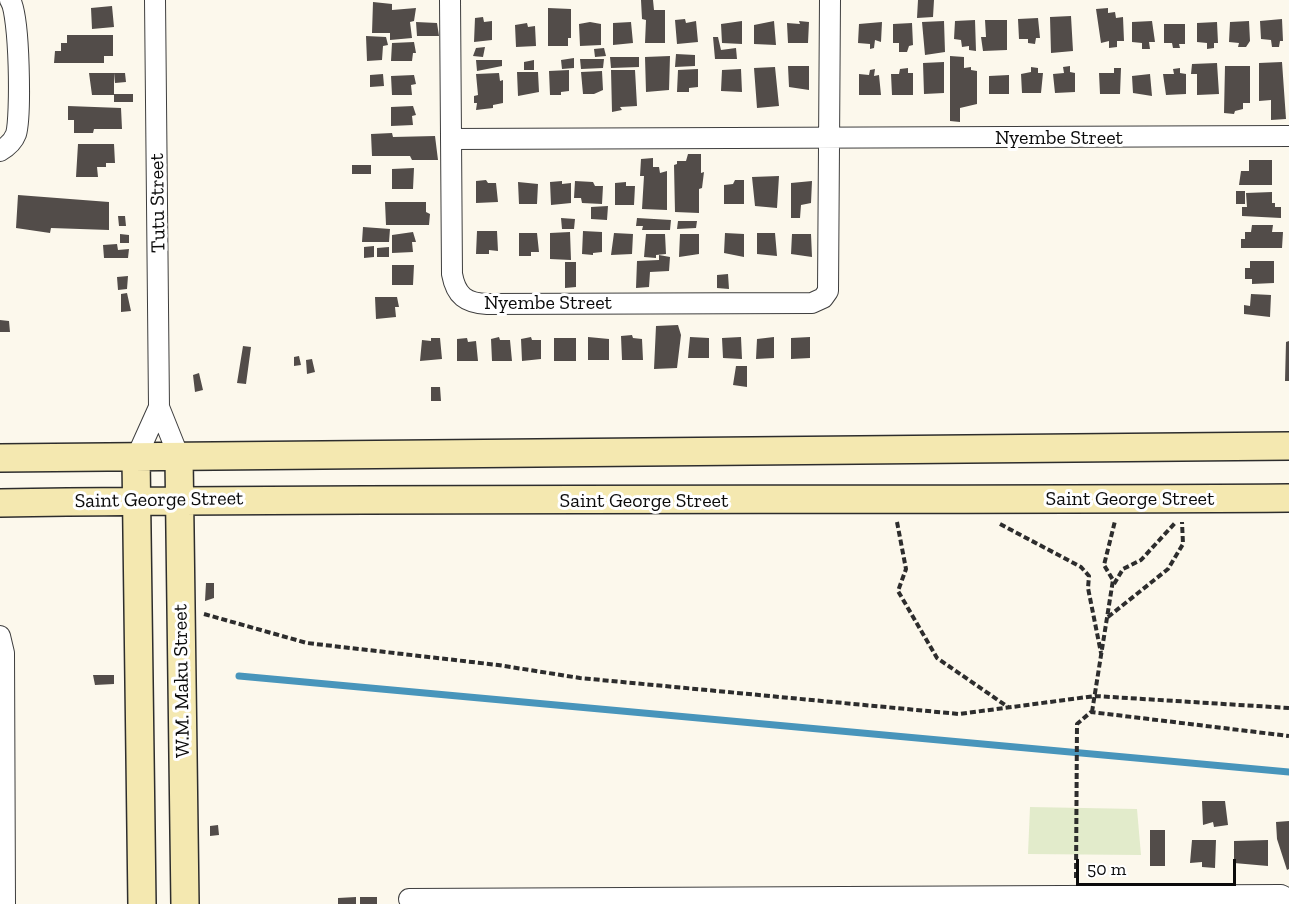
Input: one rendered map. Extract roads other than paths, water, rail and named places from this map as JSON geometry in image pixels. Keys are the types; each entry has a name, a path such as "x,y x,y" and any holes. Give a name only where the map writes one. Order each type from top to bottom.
{"main road":[{"path":"0,458 1289,446"},
{"path":"136,458 142,904"},
{"name":"W.M. Maku Street","path":"179,458 185,904"},
{"name":"Saint George Street","path":"0,503 179,499 1120,500 1289,498"}],"street":[{"path":"0,151 14,140 18,123 16,20 10,0"},
{"name":"Tutu Street","path":"155,0 159,406 179,458"},
{"name":"Nyembe Street","path":"450,0 452,274 457,293 473,303 798,303 818,301 828,291 830,140"},
{"path":"830,0 830,140"},
{"name":"Nyembe Street","path":"451,139 830,140 1289,136"},
{"name":"Tutu Street","path":"136,458 159,406"},
{"path":"0,636 4,652 5,904"},
{"path":"410,899 1281,895 1289,899"}],"waterway":[{"path":"239,676 1289,772"}]}
